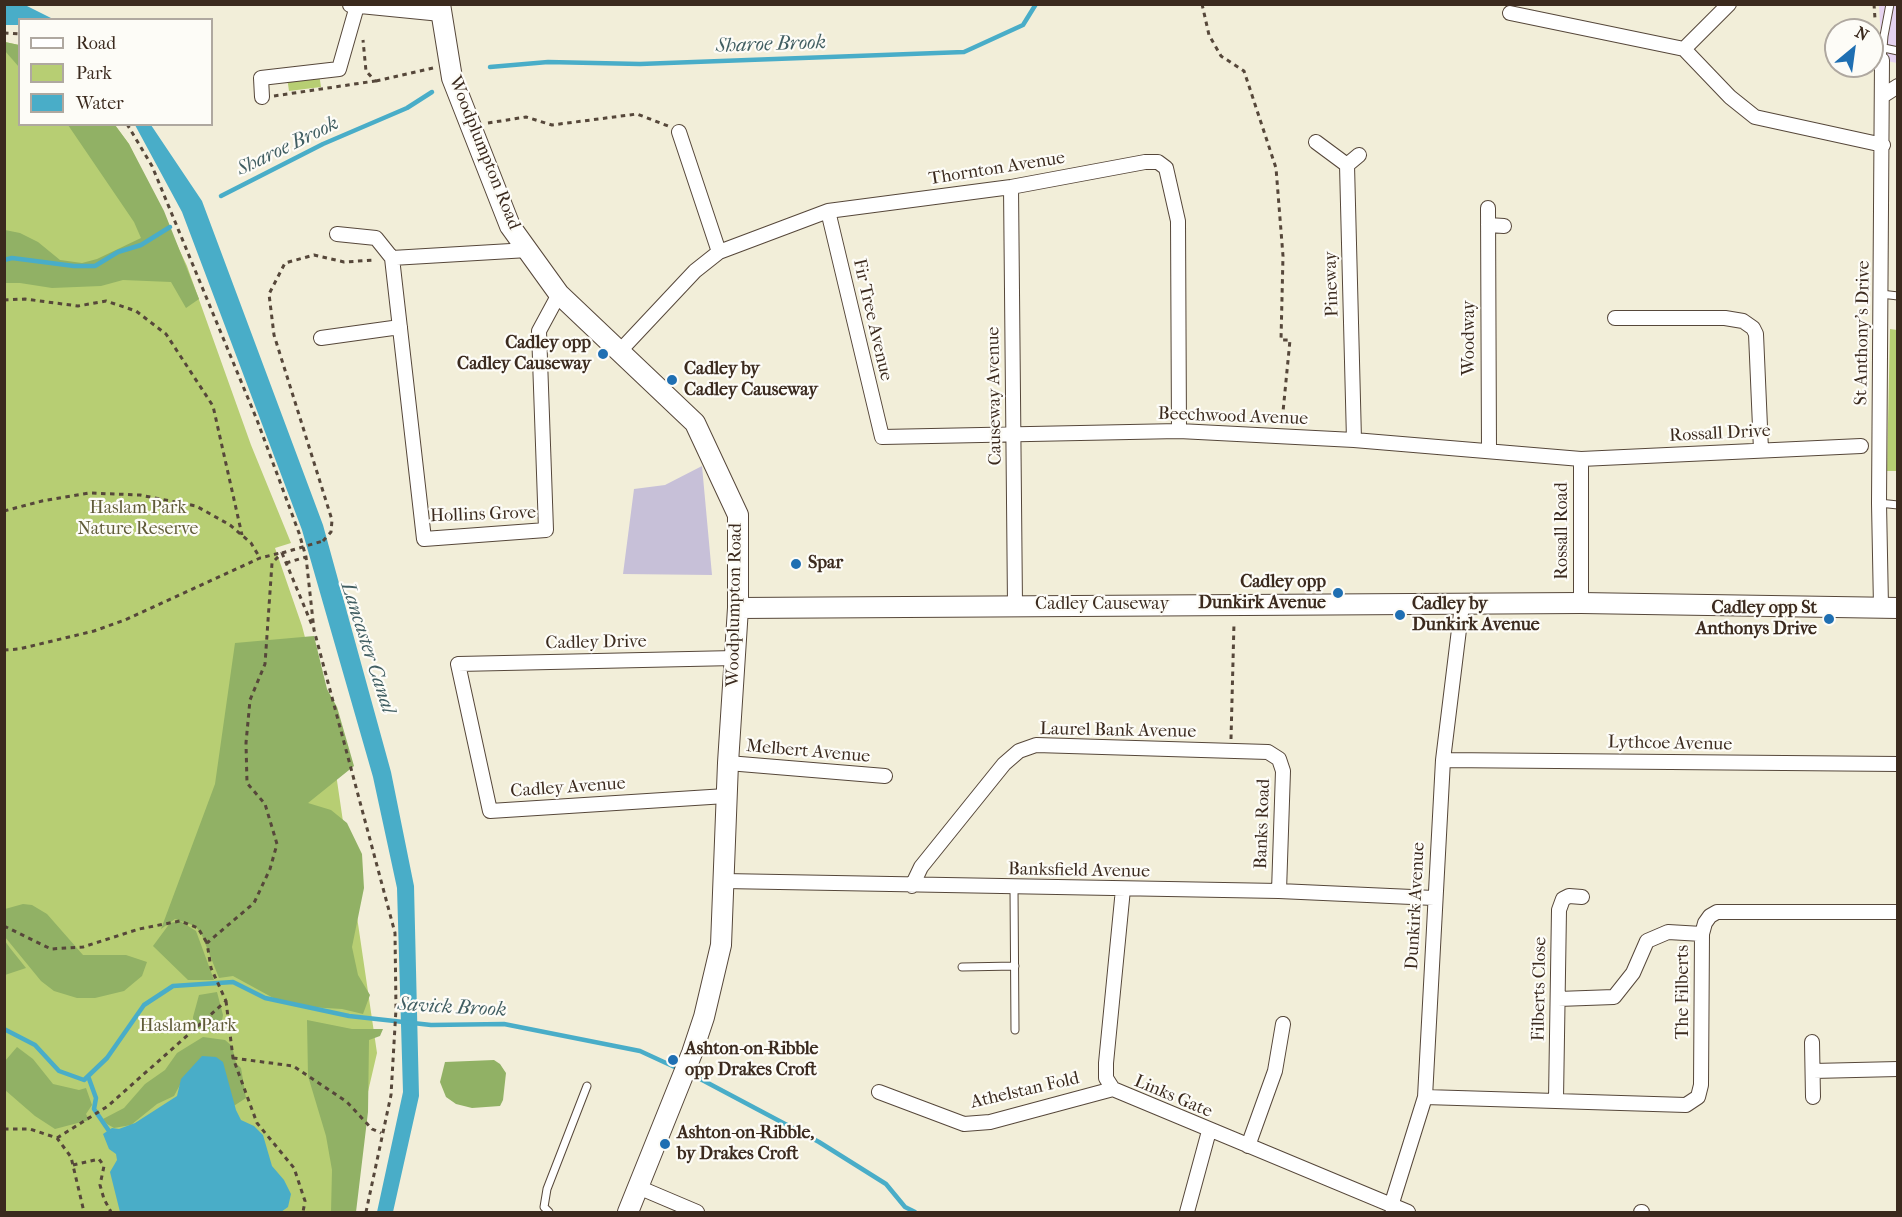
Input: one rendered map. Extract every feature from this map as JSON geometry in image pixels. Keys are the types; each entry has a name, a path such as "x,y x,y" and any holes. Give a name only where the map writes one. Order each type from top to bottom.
{"main road":[{"name":"Woodplumpton Road","path":"440,9 452,78 510,226 559,294 618,353 695,423 738,515 738,608 726,796 721,945 704,1017 692,1053 628,1212"},
{"name":"Cadley Causeway","path":"738,608 1581,603 1889,607"}],"street":[{"path":"1684,49 1729,4"},
{"path":"262,97 261,78 339,69 354,5 440,9"},
{"path":"1510,14 1684,49 1730,97 1755,117 1883,145"},
{"name":"St Anthony's Drive","path":"1884,78 1879,503 1889,607"},
{"path":"1884,95 1898,86"},
{"path":"679,132 719,252"},
{"path":"1316,142 1347,165 1359,155"},
{"name":"Thornton Avenue","path":"618,353 695,271 719,252 828,210 1011,187 1145,162 1158,162 1166,168 1178,221 1179,431"},
{"name":"Pineway","path":"1347,165 1354,440"},
{"name":"Causeway Avenue","path":"1011,187 1016,605"},
{"name":"Woodway","path":"1488,208 1489,450"},
{"name":"Fir Tree Avenue","path":"828,210 882,437"},
{"path":"1488,225 1504,226"},
{"path":"337,234 376,238 392,258 528,250"},
{"name":"Hollins Grove","path":"392,258 424,539 546,530 539,331 559,294"},
{"path":"1616,318 1725,318 1743,321 1753,328 1756,334 1761,450"},
{"path":"321,338 400,327"},
{"name":"Beechwood Avenue","path":"882,437 1179,431 1354,440 1581,459"},
{"name":"Rossall Drive","path":"1581,459 1861,446"},
{"name":"Rossall Road","path":"1581,459 1581,603"},
{"name":"Dunkirk Avenue","path":"1391,1206 1425,1097 1443,760 1462,605"},
{"name":"Cadley Drive","path":"458,663 735,658"},
{"name":"Cadley Avenue","path":"458,663 490,811 726,796"},
{"name":"Laurel Bank Avenue","path":"912,886 928,859 1004,764 1019,751 1036,745 1231,753 1268,752 1279,759"},
{"name":"Banks Road","path":"1278,891 1283,771 1279,759"},
{"name":"Lythcoe Avenue","path":"1443,760 1898,764"},
{"name":"Melbert Avenue","path":"728,763 885,776"},
{"name":"Banksfield Avenue","path":"724,881 1278,891 1434,897"},
{"name":"Links Gate","path":"1123,889 1106,1063 1106,1078 1113,1089 1209,1131 1408,1212"},
{"name":"Filberts Close","path":"1556,1100 1559,910 1563,899 1569,896 1582,897"},
{"name":"The Filberts","path":"1425,1097 1556,1100 1668,1106 1693,1102 1701,1085 1702,933 1705,923 1717,912 1898,912"},
{"path":"1557,999 1614,997 1633,973 1647,941 1668,932 1702,933"},
{"path":"1248,1146 1275,1071 1283,1024"},
{"path":"1812,1042 1813,1097"},
{"path":"1813,1071 1898,1069"},
{"name":"Athelstan Fold","path":"879,1092 964,1124 990,1122 1113,1089"},
{"path":"1187,1212 1209,1131"},
{"path":"638,1187 697,1212"}],"lane":[{"path":"1884,46 1888,4"},
{"path":"1881,294 1898,296"},
{"path":"1879,503 1898,505"},
{"path":"1014,888 1015,1030"},
{"path":"962,967 1015,966"},
{"path":"549,1212 544,1207 547,1189 587,1086"}],"path":[{"path":"1202,4 1209,35 1221,56 1244,71 1276,168 1284,256 1281,340 1290,340 1281,435"},
{"path":"375,81 450,65"},
{"path":"471,126 526,117 552,125 637,114 679,132"},
{"path":"128,126 152,166 257,420 306,557 314,630"},
{"path":"4,650 19,649 125,621 260,558 323,541 331,532 332,520 274,335 269,294 285,263 314,255 344,262 392,258"},
{"path":"4,300 26,299 78,306 106,301 136,311 166,334 213,406 242,535"},
{"path":"4,511 42,501 89,493 140,495 196,507 230,525 251,543 260,558"},
{"path":"282,553 314,630 395,933 396,1009 391,1095 366,1212"},
{"path":"207,944 254,903 270,869 277,844 265,804 247,783 246,744 250,700 265,664 272,563 282,553"},
{"path":"286,563 306,557"},
{"path":"1231,753 1234,606"},
{"path":"4,926 51,949 83,947 139,929 180,921 198,928 207,944 216,979 226,1001 233,1058 257,1123 294,1168 306,1201 303,1212"},
{"path":"57,1138 108,1106 226,1001"},
{"path":"233,1058 293,1066 347,1102 372,1129 382,1133"},
{"path":"4,1129 30,1129 57,1138 73,1166 84,1212"},
{"path":"73,1166 99,1159 104,1166 102,1192 111,1212"}],"shaded area":[{"path":"1879,5 1897,5 1897,63 1884,60 1884,18 1880,18"},
{"path":"702,466 712,575 623,574 634,489 665,485"}],"green space":[{"name":"Haslam Park","path":"5,42 18,45 18,126 116,126 129,144 187,266 251,445 291,543 275,548 302,626 330,733 377,1053 340,1212 5,1212"},
{"path":"5,42 18,45 18,66 5,51"},
{"path":"319,73 321,87 289,91 287,77"},
{"path":"69,126 116,126 129,144 164,211 199,299 186,308 171,282 123,280 101,286 52,288 5,283 5,230 20,233 38,242 60,260 82,263 97,259 141,238 134,222"},
{"path":"1890,329 1897,330 1897,471 1887,471"},
{"path":"314,636 327,689 337,707 354,766 308,803 331,810 347,823 362,854 364,888 352,947 358,975 370,995 363,1014 277,1000 233,976 219,978 201,933 195,926 175,919 161,929 215,784 235,643"},
{"path":"23,904 32,905 47,914 83,955 126,955 147,962 142,976 124,991 95,998 77,998 54,991 41,981 5,937 5,909"},
{"path":"180,921 196,931 214,980 188,980 153,946 170,923"},
{"path":"5,941 10,948 26,968 5,975"},
{"path":"217,992 223,1015 221,1027 217,1032 201,1031 193,1034 193,1017 199,995"},
{"path":"307,1020 352,1029 383,1029 380,1036 369,1040 368,1112 356,1212 331,1212 332,1170 326,1136 308,1076"},
{"path":"203,1037 225,1040 232,1046 236,1063 241,1068 246,1098 229,1109 181,1083 174,1096 157,1104 131,1125 114,1128 107,1124 103,1119 124,1108 145,1084 165,1070 177,1053"},
{"path":"17,1047 33,1059 53,1084 79,1090 86,1088 92,1105 86,1114 89,1120 55,1129 35,1116 5,1090 5,1061"},
{"path":"494,1060 506,1073 503,1100 500,1106 472,1108 456,1104 446,1097 440,1082 445,1062"}],"water":[{"path":"4,5 25,5 51,18 18,18 18,25 5,25"},
{"path":"136,126 152,126 202,201 323,525 391,772 414,886 419,1096 393,1212 377,1212 403,1092 397,888 373,777 302,530 182,212"},
{"path":"202,1056 216,1057 223,1062 236,1110 241,1120 254,1126 263,1135 272,1166 284,1180 291,1194 288,1207 281,1212 120,1212 110,1172 117,1160 116,1154 109,1149 103,1134 112,1128 119,1129 135,1123 177,1096 181,1079"}],"waterway":[{"name":"Sharoe Brook","path":"490,67 548,62 640,64 964,52 1023,25 1036,4"},
{"name":"Sharoe Brook","path":"221,196 323,144 407,108 432,92"},
{"name":"Sharoe Brook","path":"4,260 12,258 74,266 95,266 118,252 141,245 170,227"},
{"name":"Savick Brook","path":"4,1029 35,1045 59,1071 84,1080 107,1058 144,1005 173,986 233,982 265,998 349,1016 431,1025 504,1024 640,1051 679,1069"},
{"name":"Savick Brook","path":"689,1073 819,1142 886,1184 905,1207 915,1212"},
{"path":"88,1076 96,1098 94,1109 109,1131"}],"place":[{"name":"Cadley opp Cadley Causeway","path":"603,354"},
{"name":"Cadley by Cadley Causeway","path":"672,380"},
{"name":"Spar","path":"796,564"},
{"name":"Cadley opp Dunkirk Avenue","path":"1338,593"},
{"name":"Cadley by Dunkirk Avenue","path":"1400,615"},
{"name":"Cadley opp St Anthonys Drive","path":"1829,619"},
{"name":"Ashton-on-Ribble opp Drakes Croft","path":"673,1060"},
{"name":"Ashton-on-Ribble, by Drakes Croft","path":"665,1144"}],"park label":[{"name":"Haslam Park Nature Reserve","path":"138,519"}],"water label":[{"name":"Lancaster Canal","path":"367,648"}]}
